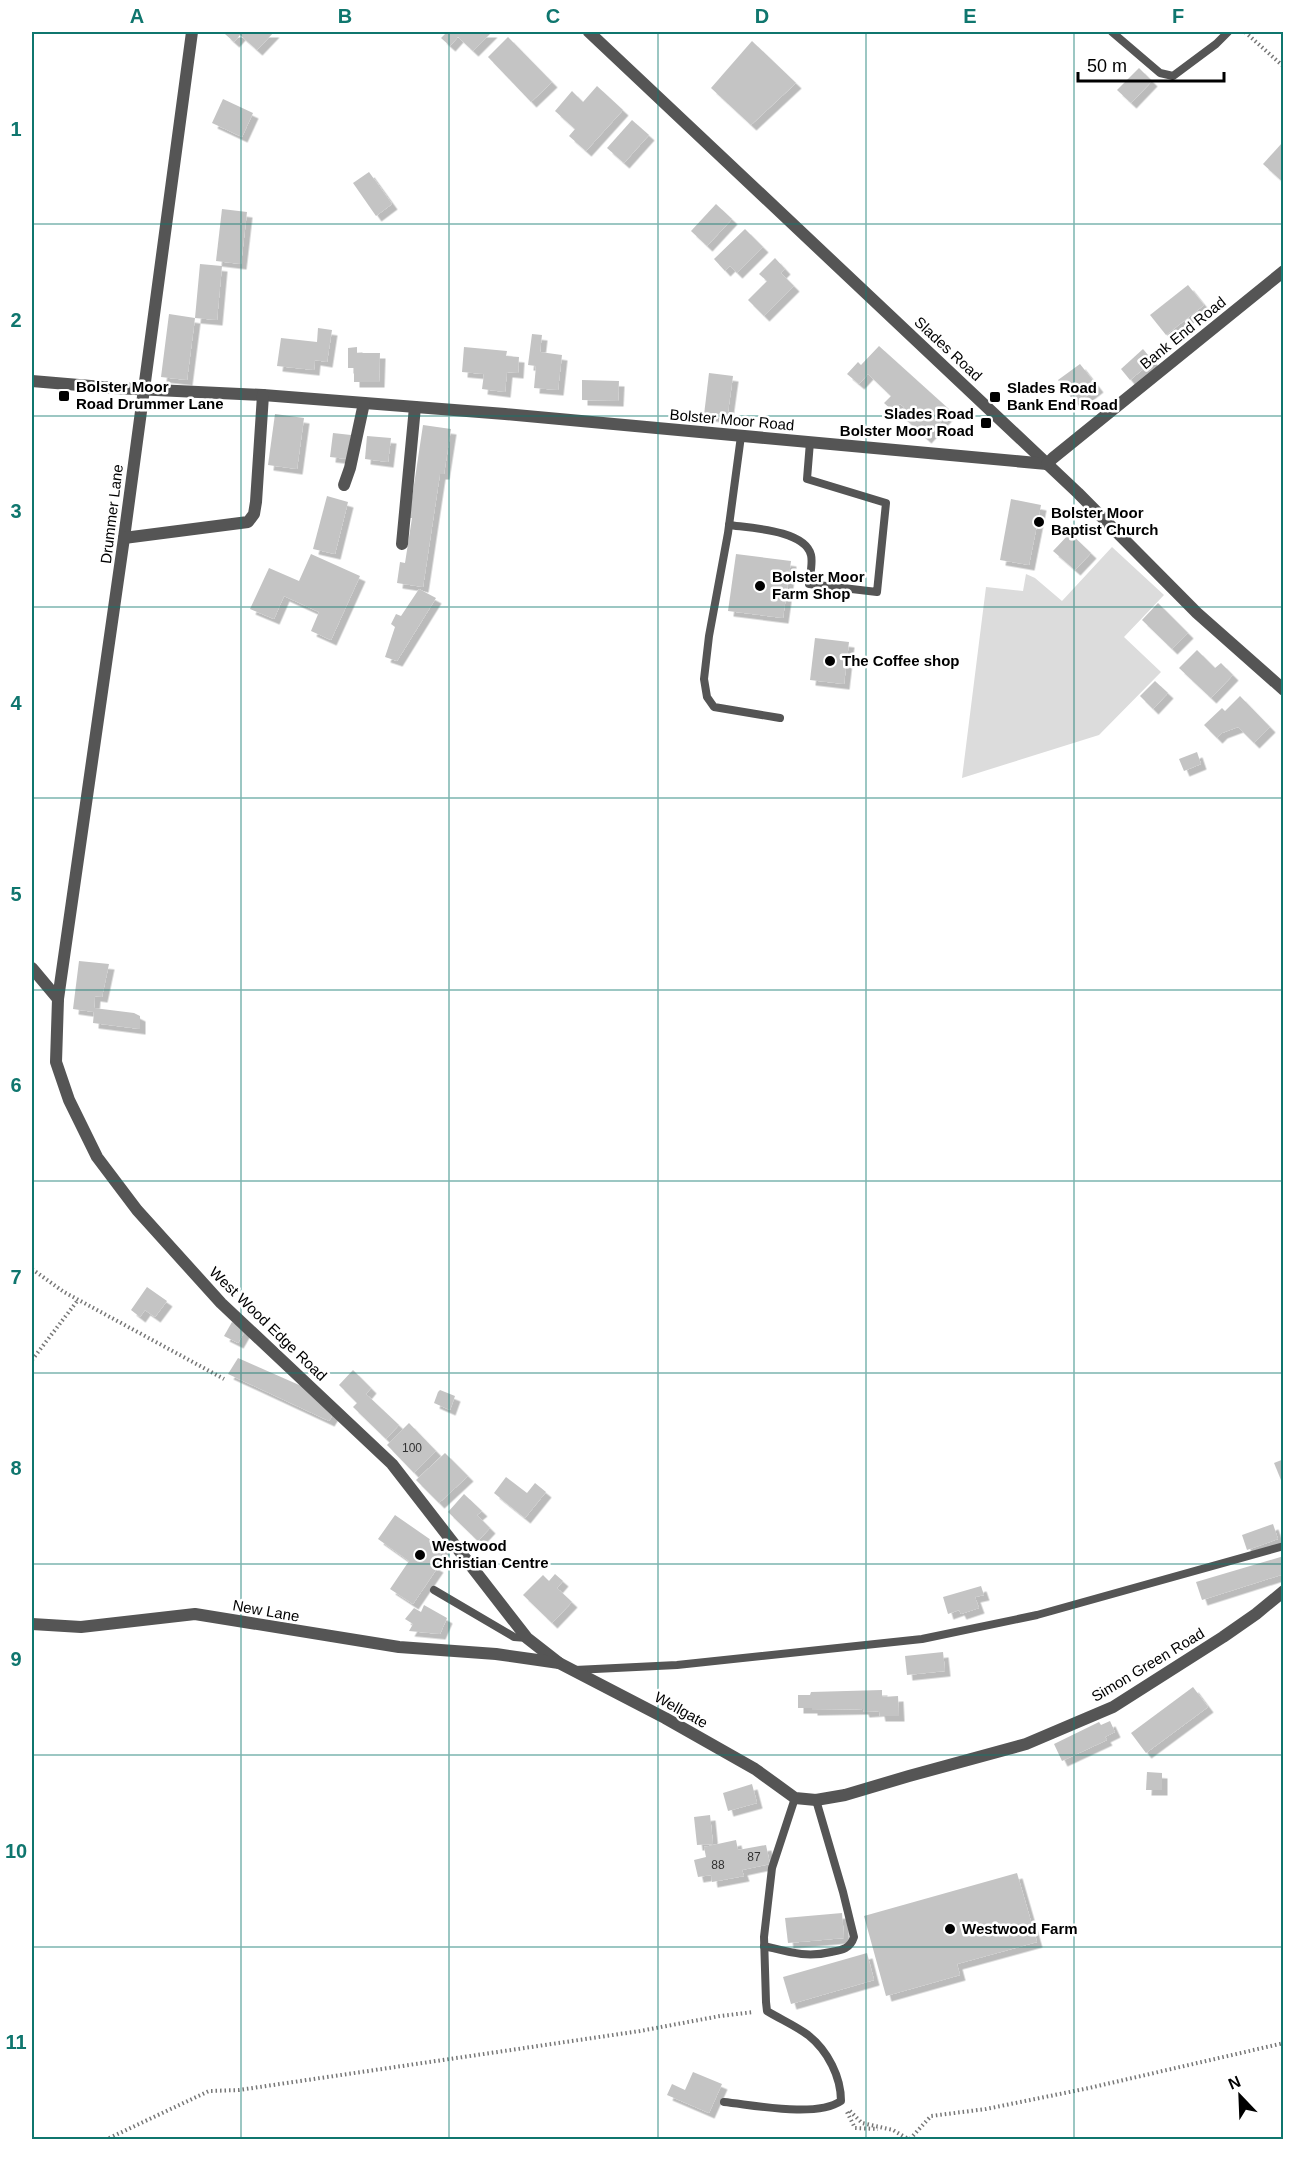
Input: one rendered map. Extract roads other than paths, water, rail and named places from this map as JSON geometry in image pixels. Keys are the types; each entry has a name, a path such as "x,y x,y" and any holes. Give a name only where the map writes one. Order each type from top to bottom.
{"street":[{"name":"Drummer Lane","path":"58,999 124,538 192,32"},
{"name":"Slades Road","path":"590,32 1047,464 1197,613 1284,690"},
{"name":"Bank End Road","path":"1047,464 1284,271"},
{"name":"Bolster Moor Road","path":"32,381 415,407 1047,464"},
{"path":"124,538 248,522 254,514 256,502 262,395"},
{"path":"344,485 364,404"},
{"path":"402,544 415,407"},
{"path":"32,968 58,999"},
{"name":"West Wood Edge Road","path":"58,999 56,1062 69,1100 97,1157 137,1210 221,1303 392,1464 528,1638 559,1663"},
{"name":"Simon Green Road","path":"816,1800 845,1795 1026,1744 1113,1707 1223,1637 1284,1591"},
{"name":"New Lane","path":"32,1624 81,1627 195,1614 399,1647 496,1654"},
{"name":"Wellgate","path":"496,1654 559,1663 665,1718 755,1769 795,1798"},
{"path":"795,1798 816,1800"}],"lane":[{"path":"1112,32 1160,73 1173,76 1216,44 1228,32"},
{"path":"741,436 704,679 707,698 714,707 780,718"},
{"path":"729,525 774,531 794,537 808,548 812,557 809,584 877,592 886,503 807,480 810,442"},
{"path":"572,1670 677,1665 922,1639 1037,1615 1284,1546"},
{"path":"434,1590 514,1637 528,1638"},
{"path":"724,2102 807,2110 832,2107 841,2102 841,2085 824,2052 808,2035 767,2011 764,1946 772,1868 795,1798"},
{"path":"764,1946 815,1956 845,1949 853,1941 843,1892 816,1800"}],"place":[{"name":"Bolster Moor Road Drummer Lane","path":"64,396"},
{"name":"Slades Road Bank End Road","path":"995,397"},
{"name":"Slades Road Bolster Moor Road","path":"986,423"},
{"name":"Bolster Moor Baptist Church","path":"1039,522"},
{"name":"Bolster Moor Farm Shop","path":"760,586"},
{"name":"The Coffee shop","path":"830,661"},
{"name":"Westwood Christian Centre","path":"420,1555"},
{"name":"Westwood Farm","path":"950,1929"}]}
